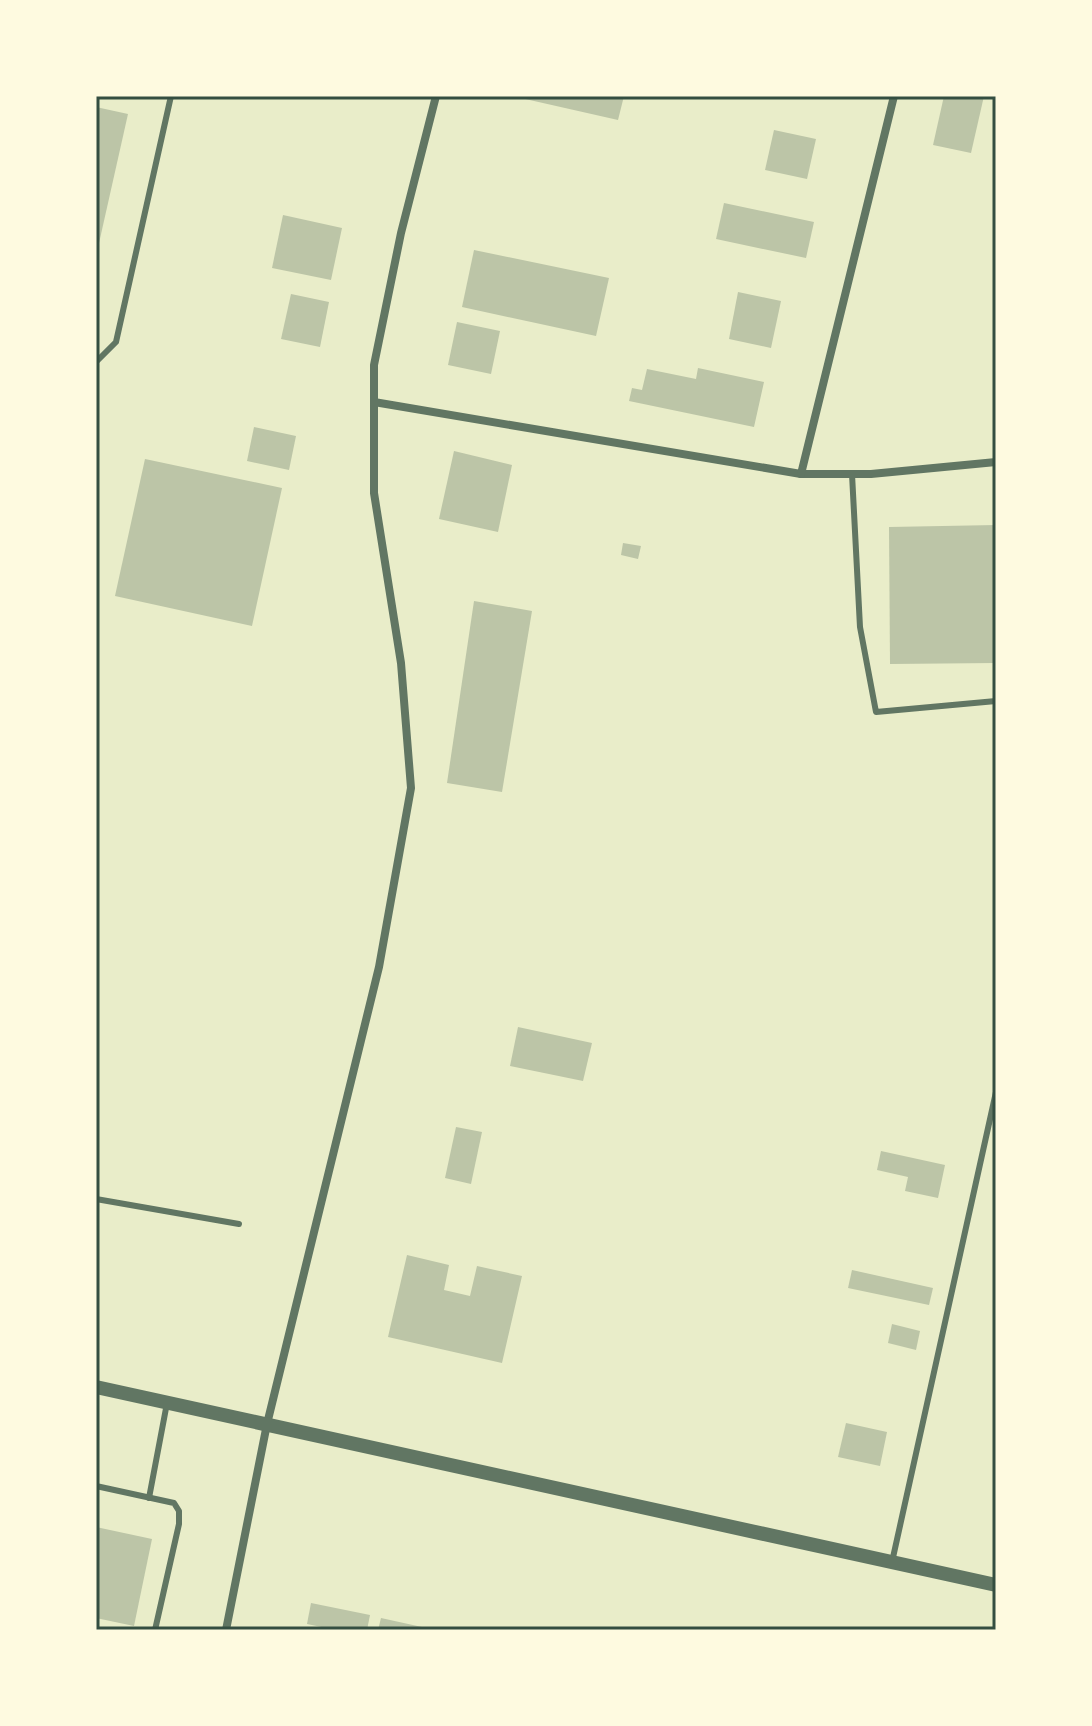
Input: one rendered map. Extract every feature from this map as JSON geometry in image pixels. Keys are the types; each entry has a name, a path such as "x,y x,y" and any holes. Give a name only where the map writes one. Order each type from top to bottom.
{"street":[{"path":"229,1629 267,1424 379,967 411,788 401,663 374,493 374,365 401,233 436,96"},
{"path":"801,474 894,96"},
{"path":"374,402 801,474 852,474 996,462"},
{"path":"96,1387 996,1585"}],"lane":[{"path":"96,362 116,342 171,96"},
{"path":"852,474 860,627 876,712 996,701"},
{"path":"892,1562 996,1092"},
{"path":"96,1199 239,1224"},
{"path":"149,1498 167,1402"},
{"path":"96,1486 174,1503 179,1511 179,1524 155,1630"}],"building":[{"path":"512,96 624,96 618,120"},
{"path":"944,96 984,96 971,153 933,145"},
{"path":"96,107 128,114 97,252 96,252"},
{"path":"774,130 816,139 807,179 765,170"},
{"path":"724,203 814,222 806,258 716,239"},
{"path":"283,215 342,228 331,280 272,268"},
{"path":"474,250 609,278 596,336 462,307"},
{"path":"738,292 781,301 771,348 729,339"},
{"path":"291,294 329,302 320,347 281,339"},
{"path":"457,322 500,331 491,374 448,365"},
{"path":"698,368 764,382 754,427 629,401 632,388 642,390 647,369 696,379"},
{"path":"254,427 296,436 289,470 247,461"},
{"path":"454,451 512,465 498,532 439,519"},
{"path":"145,459 282,488 252,626 115,596"},
{"path":"996,525 996,663 890,664 889,527"},
{"path":"623,543 641,546 638,559 621,555"},
{"path":"474,601 532,611 502,792 447,783"},
{"path":"518,1027 592,1043 583,1081 510,1066"},
{"path":"456,1127 482,1132 471,1184 445,1178"},
{"path":"881,1151 945,1165 938,1198 905,1191 908,1177 877,1170"},
{"path":"407,1255 449,1265 444,1290 470,1296 477,1266 522,1276 502,1363 388,1337"},
{"path":"852,1270 933,1288 929,1305 848,1288"},
{"path":"892,1324 920,1331 916,1350 888,1343"},
{"path":"846,1423 887,1432 880,1466 838,1457"},
{"path":"96,1527 152,1539 134,1626 96,1618"},
{"path":"311,1603 370,1615 367,1630 336,1630 307,1624"},
{"path":"381,1618 431,1629 431,1630 378,1630"}]}
